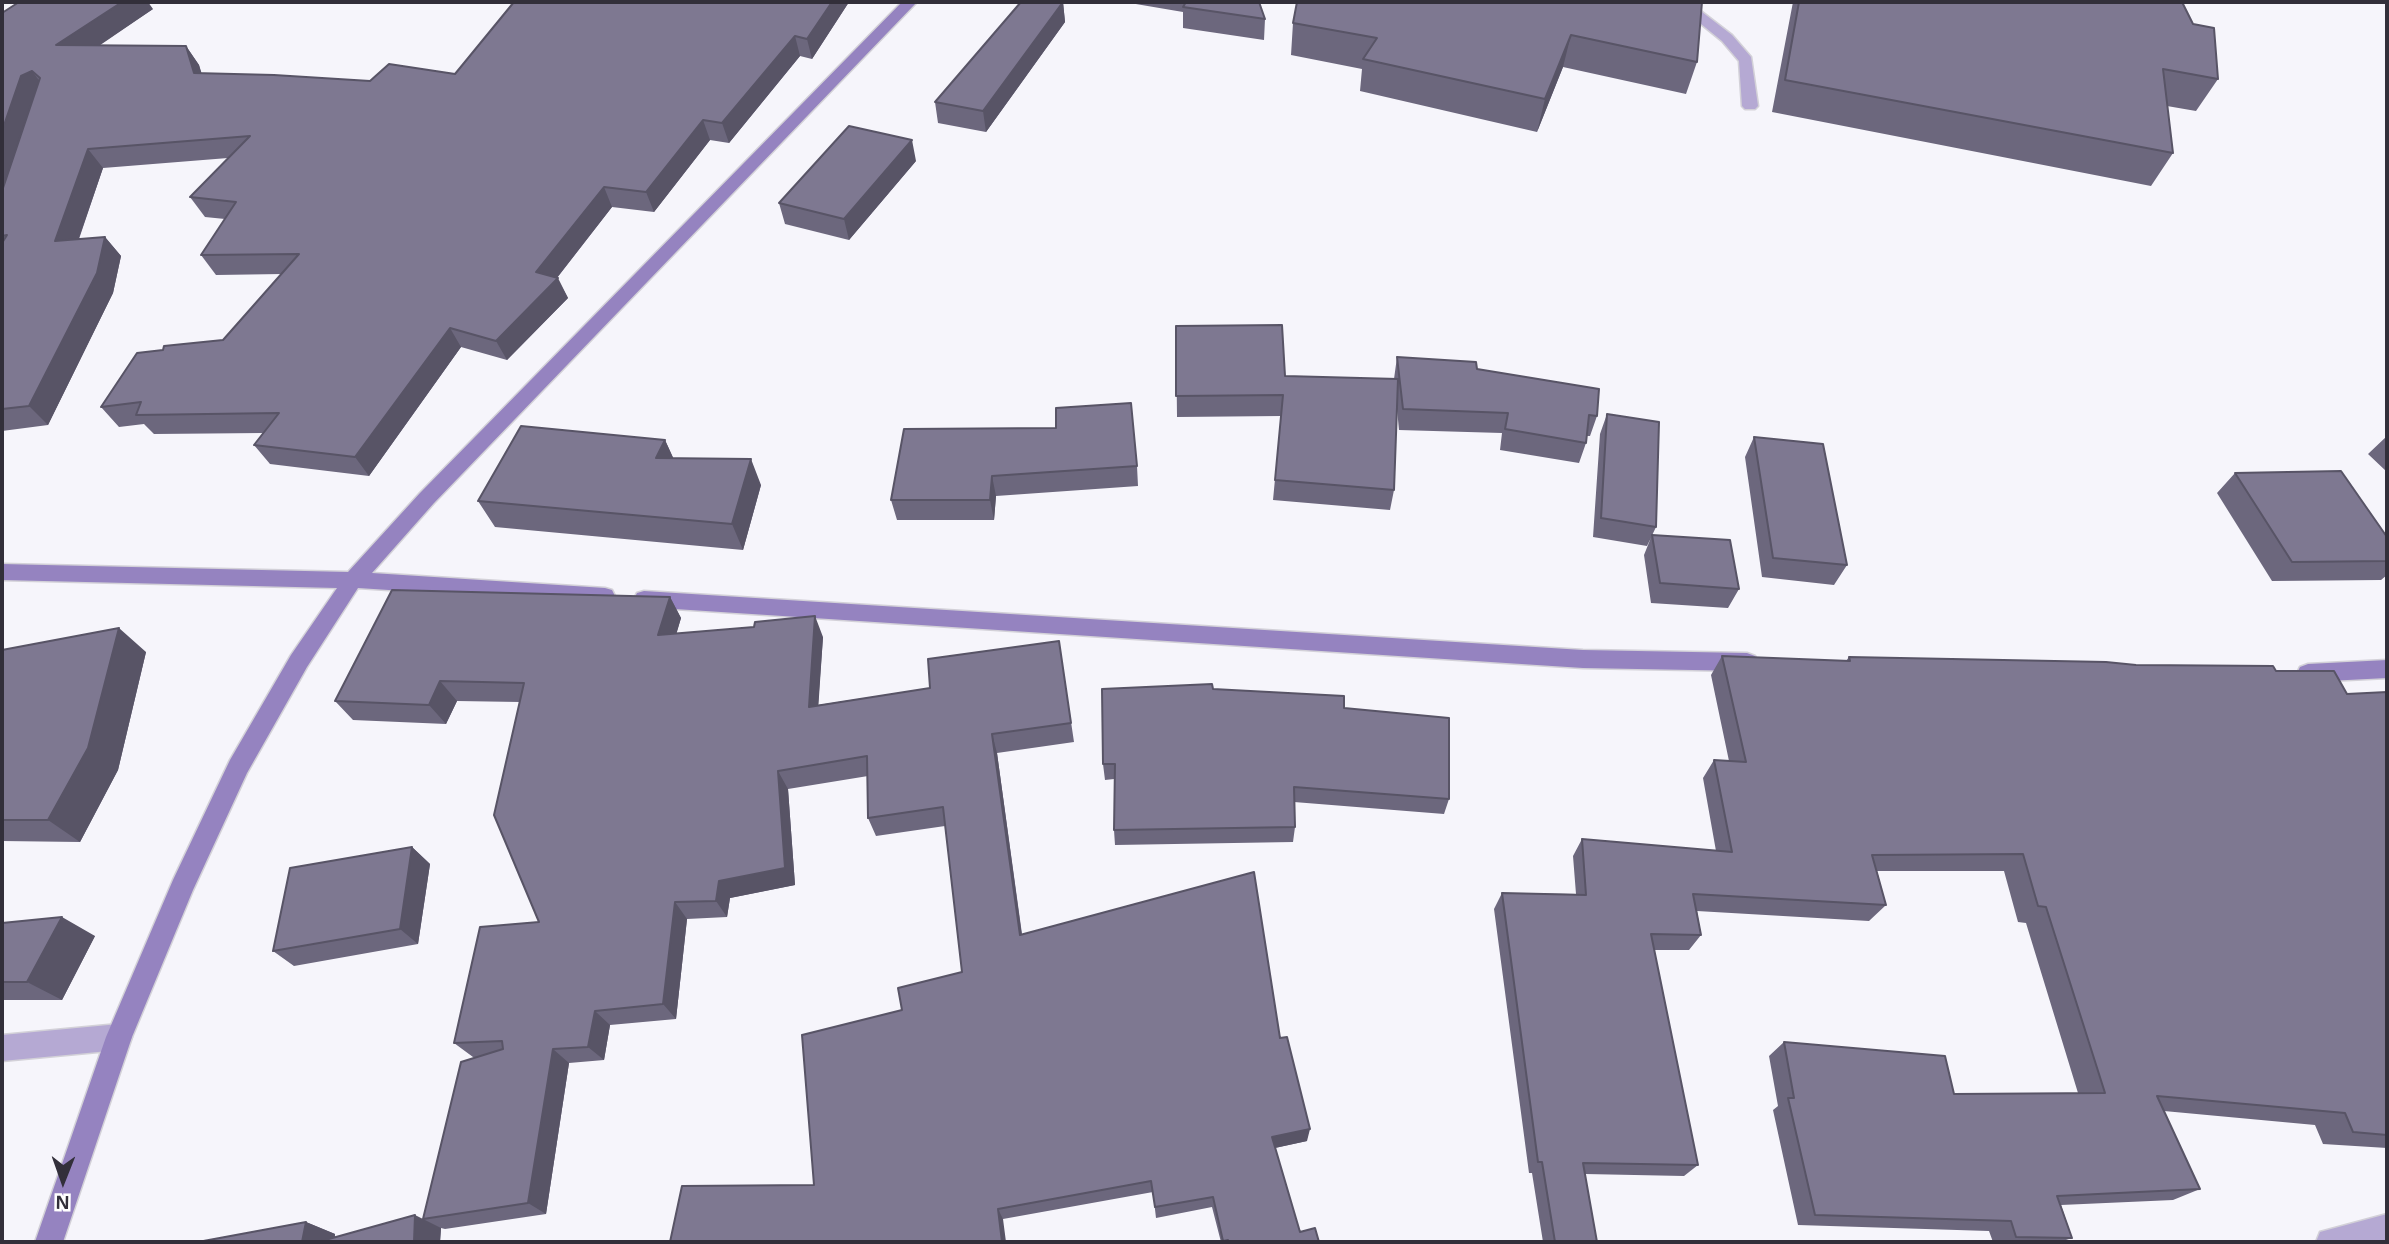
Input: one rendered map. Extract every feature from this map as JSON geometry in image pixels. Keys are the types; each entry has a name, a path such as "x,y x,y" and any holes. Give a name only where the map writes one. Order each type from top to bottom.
{"street":[{"path":"49,1242 119,1037 182,888 238,767 299,661 353,580 427,498 910,2"},
{"path":"1681,2 1727,38 1746,60 1750,106"},
{"path":"2,572 353,580 1583,659 1765,663"},
{"path":"2282,674 2387,669"},
{"path":"2,1048 119,1037"},
{"path":"2330,1242 2387,1228"}],"building":[{"path":"19,2 122,2 56,45 186,46 194,73 370,81 389,64 455,74 514,2 832,2 807,39 795,36 722,123 703,120 646,192 604,187 536,272 558,278 496,341 450,328 355,457 254,445 279,413 136,415 141,402 101,407 137,353 163,350 164,346 223,340 299,254 201,255 236,202 190,197 250,136 88,149 55,241 105,237 97,273 29,406 2,409 2,243 7,235 2,236 2,191 40,78 32,71 21,76 2,131 2,13"},
{"path":"1021,2 1063,2 983,111 935,102"},
{"path":"1186,2 1259,2 1265,19 1183,7"},
{"path":"1297,2 1702,2 1697,62 1571,35 1545,99 1363,59 1377,38 1293,23"},
{"path":"1799,2 2182,2 2193,24 2214,28 2218,79 2163,69 2173,153 1785,80"},
{"path":"849,126 912,140 844,219 779,203"},
{"path":"1282,325 1285,376 1398,379 1394,490 1275,480 1283,395 1176,396 1176,326"},
{"path":"1397,357 1476,362 1477,369 1599,389 1597,416 1589,415 1586,443 1505,429 1508,413 1403,409"},
{"path":"1131,403 1137,466 992,476 990,500 891,500 904,429 1056,428 1056,408"},
{"path":"1607,414 1659,422 1656,527 1601,518"},
{"path":"521,426 665,440 656,458 751,459 732,524 478,501"},
{"path":"1754,437 1823,444 1847,565 1773,558"},
{"path":"2341,471 2387,537 2387,561 2292,562 2235,473"},
{"path":"1652,535 1730,540 1739,589 1660,583"},
{"path":"392,590 670,597 658,635 754,627 755,622 815,616 809,707 930,688 928,659 1059,641 1071,723 992,734 1020,935 1254,872 1280,1038 1287,1037 1310,1129 1272,1137 1300,1232 1315,1228 1319,1242 1223,1241 1213,1197 1155,1207 1151,1181 998,1209 1002,1242 670,1242 682,1186 814,1185 802,1035 902,1010 898,988 962,972 943,807 868,818 867,756 778,771 785,868 719,881 716,901 675,902 663,1004 595,1011 588,1047 553,1049 528,1203 423,1219 461,1062 503,1049 502,1041 454,1043 480,927 539,922 494,815 524,683 440,681 429,705 335,701"},
{"path":"119,628 88,748 48,820 2,820 2,650"},
{"path":"1722,656 1850,661 1849,657 2273,666 2276,671 2334,671 2347,694 2387,692 2387,1135 2353,1132 2345,1113 2157,1096 2200,1189 2057,1196 2072,1238 2016,1237 2011,1221 1815,1215 1788,1098 1794,1098 1784,1042 1945,1056 1954,1094 2105,1093 2046,907 2038,906 2023,854 1872,855 1886,905 1693,894 1701,935 1651,934 1698,1165 1583,1163 1597,1242 1555,1242 1542,1162 1538,1162 1502,893 1586,895 1582,839 1732,852 1714,760 1746,762"},
{"path":"1212,684 1213,689 1344,696 1344,708 1449,718 1449,799 1294,787 1295,827 1114,830 1115,764 1103,764 1102,689"},
{"path":"412,847 400,929 273,951 290,868"},
{"path":"62,917 27,982 2,982 2,923"},
{"path":"415,1215 414,1242 318,1242"},
{"path":"306,1222 302,1242 198,1242"}]}
